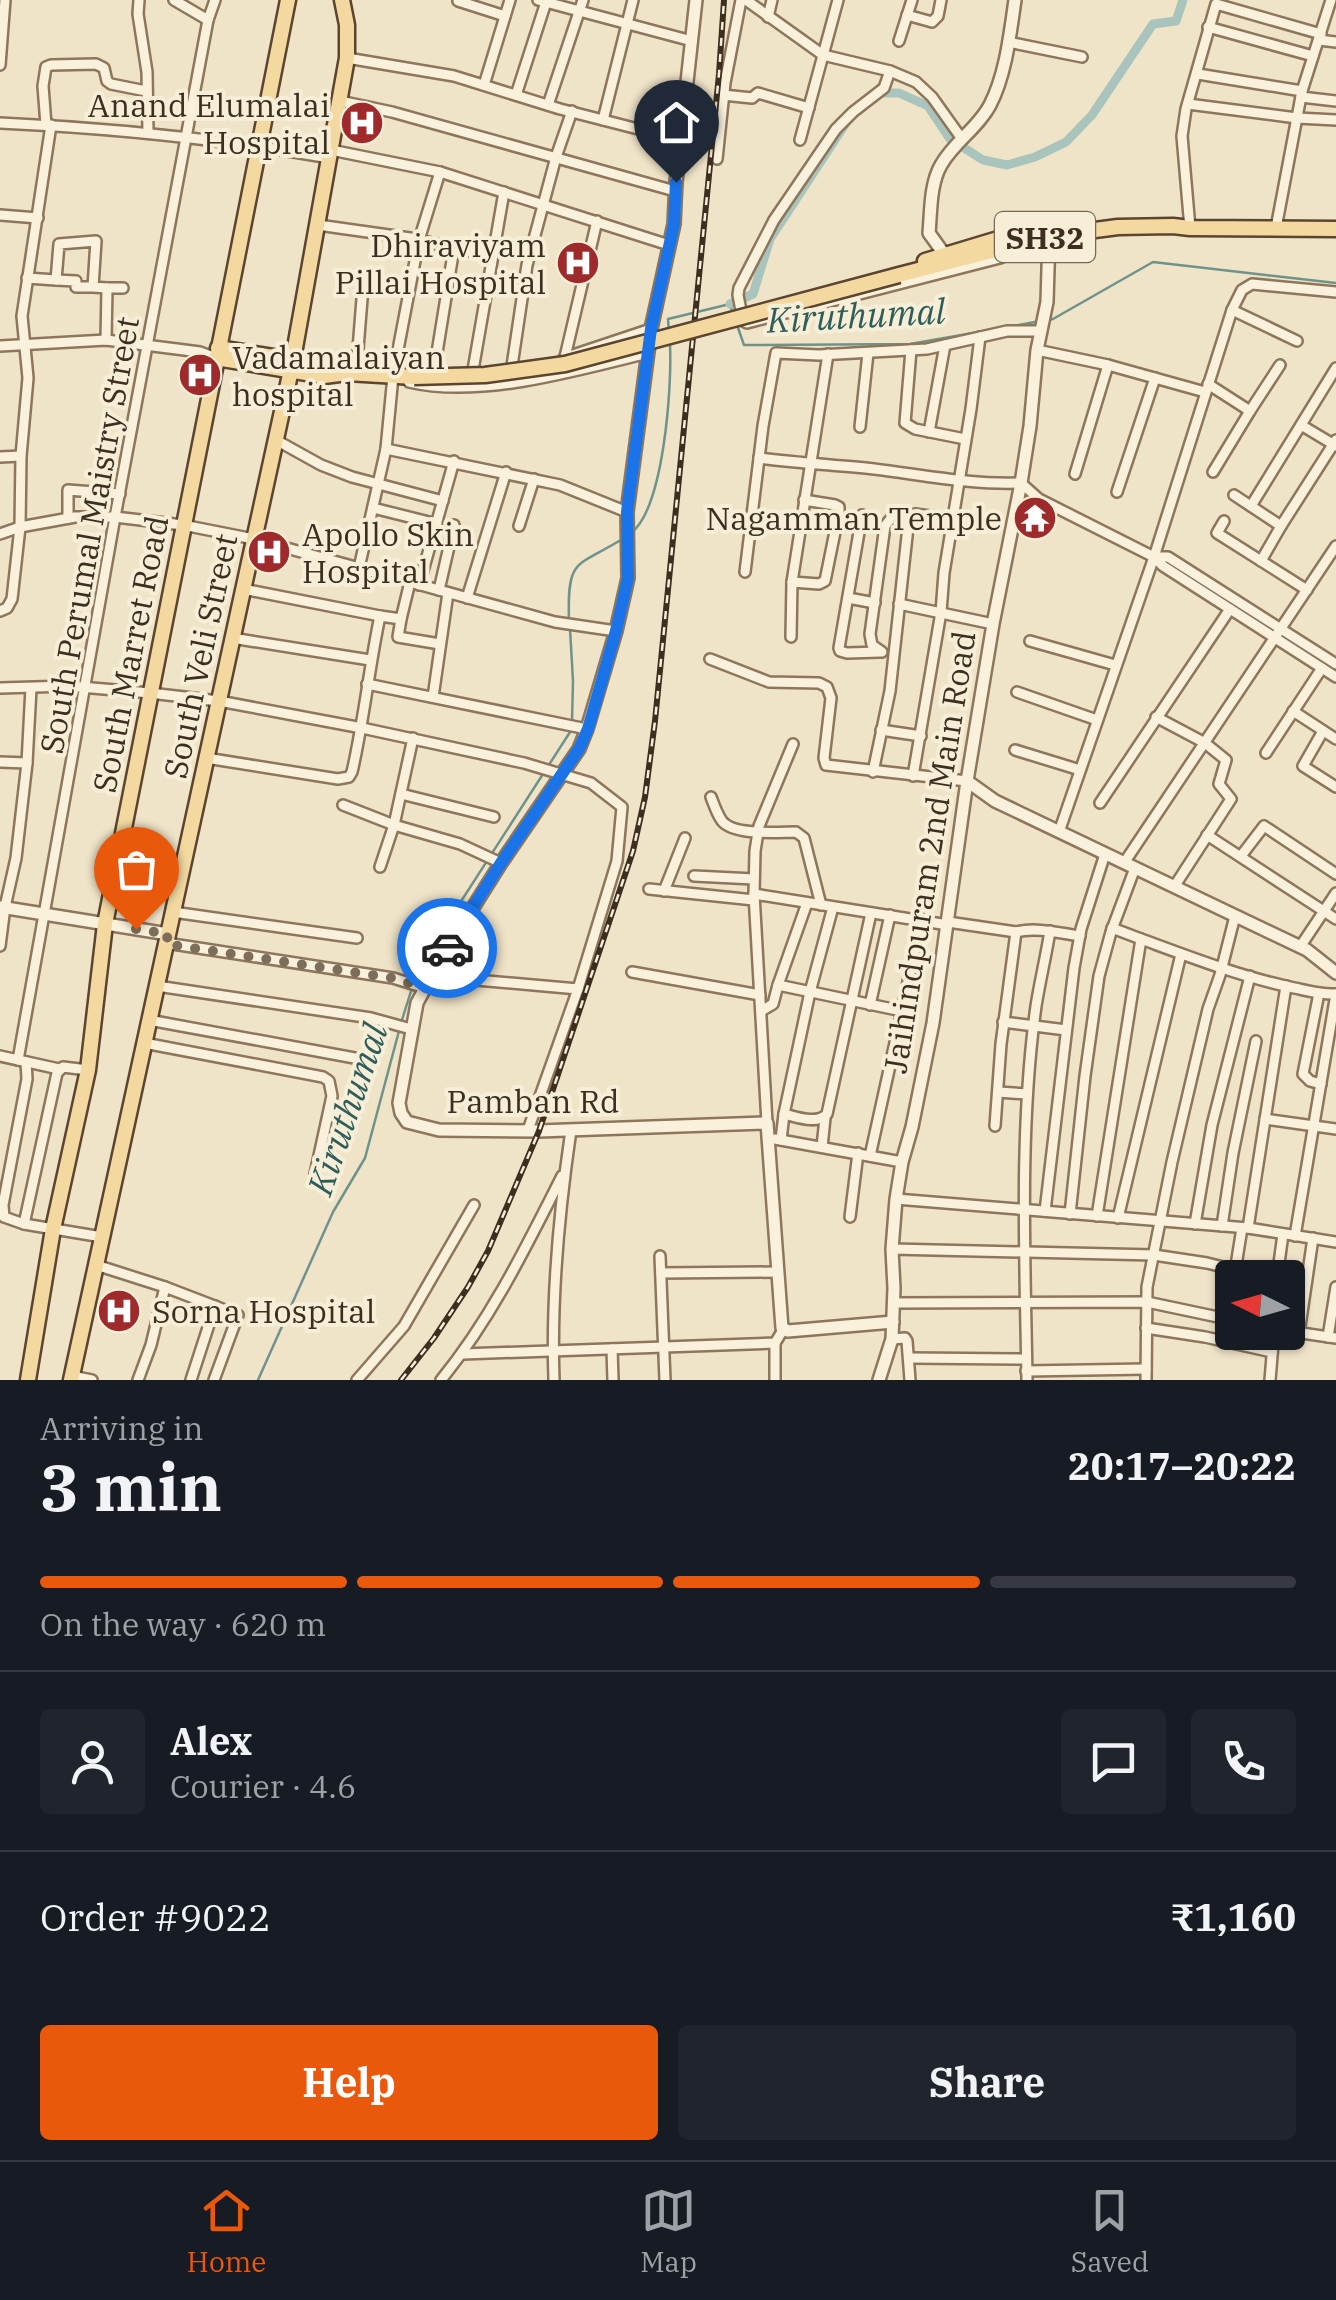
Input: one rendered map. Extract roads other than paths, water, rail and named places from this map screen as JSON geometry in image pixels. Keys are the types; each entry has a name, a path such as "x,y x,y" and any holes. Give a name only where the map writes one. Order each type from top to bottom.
{"main road":[{"name":"South Marret Road","path":"28,1380 53,1229 88,1070 105,924 288,0"},
{"name":"South Veli Street","path":"71,1378 292,366 347,58 342,0"},
{"path":"899,275 944,254 1050,226 1142,220 1174,226"},
{"name":"SH32","path":"292,366 323,364 351,373 404,376 485,375 565,364 1049,236 1118,227 1336,230"},
{"path":"217,353 292,366"}],"street":[{"path":"0,65 5,0"},
{"path":"139,0 148,132"},
{"path":"174,0 208,20"},
{"name":"South Perumal Maistry Street","path":"24,1224 4,1217 2,1205 27,1078 22,1061 45,913 115,517 208,20 215,0"},
{"path":"450,0 505,16"},
{"path":"484,85 510,0"},
{"path":"602,120 632,0"},
{"name":"Pamban Rd","path":"696,0 674,224 651,329 626,518 628,578 616,631 579,749 498,862 425,983 408,1028 399,1104 406,1122 439,1130 767,1130"},
{"path":"717,159 723,94 743,0 824,54 890,71 924,88 962,140"},
{"path":"768,17 772,0"},
{"path":"800,140 838,0"},
{"path":"899,40 912,0"},
{"path":"907,14 932,22 942,0"},
{"path":"944,254 930,232 934,186 941,165 991,104 1015,0"},
{"path":"1276,228 1302,94 1331,16 1331,0"},
{"path":"516,95 542,1 581,5 628,24 692,41"},
{"path":"1190,228 1182,136 1214,1 1336,42"},
{"path":"548,105 581,5"},
{"path":"1208,27 1313,56"},
{"path":"1008,42 1082,57"},
{"path":"347,58 454,76 681,140"},
{"path":"0,611 10,605 20,527 28,378 22,316 48,125 43,78 51,65 96,64 104,68 111,84 146,91"},
{"path":"890,71 884,88 843,120 774,220 740,285 743,319 747,322 1000,258 1024,244"},
{"path":"1198,74 1336,101"},
{"path":"723,94 752,98 758,94 809,108"},
{"path":"340,101 675,191"},
{"path":"1188,104 1336,120"},
{"path":"512,366 527,265 572,112"},
{"path":"0,123 187,136 440,172 670,245"},
{"path":"359,568 404,376 419,240 440,172"},
{"path":"473,370 504,192"},
{"path":"0,215 38,218"},
{"path":"564,358 598,222"},
{"path":"318,225 419,240 491,256"},
{"name":"Jaihindpuram 2nd Main Road","path":"879,1380 892,1338 896,1200 933,1023 968,781 1020,483 1048,302 1049,236"},
{"path":"56,280 59,244 96,241 94,288"},
{"path":"434,371 454,248"},
{"path":"351,373 364,274"},
{"path":"28,278 76,281 76,287 124,288"},
{"path":"1059,832 1154,556 1232,310 1242,290 1252,284 1336,292"},
{"path":"106,288 106,340"},
{"path":"1232,310 1297,341"},
{"path":"404,376 412,372 473,370 564,358 651,329"},
{"path":"745,572 762,426 776,353 911,350 1007,331 1041,332"},
{"path":"913,776 980,337"},
{"path":"0,346 106,340 217,353"},
{"path":"929,432 945,345"},
{"path":"911,350 905,423 965,439"},
{"path":"1038,350 1207,388 1250,411"},
{"path":"404,376 415,384 495,384 556,375 648,353"},
{"path":"860,427 868,353"},
{"path":"792,637 792,582 828,354"},
{"path":"1213,472 1280,364"},
{"path":"1075,474 1108,365"},
{"path":"1251,506 1336,368"},
{"path":"1117,492 1155,378"},
{"path":"1260,561 1335,443 1301,425"},
{"path":"276,440 321,466 443,501"},
{"path":"386,449 560,485 626,518"},
{"path":"0,457 21,456"},
{"path":"759,458 1020,483 1038,498 1154,556 1163,566 1230,609 1279,634"},
{"path":"440,644 398,636 454,462"},
{"path":"466,598 506,472"},
{"path":"518,526 534,478"},
{"path":"68,518 68,490 120,494"},
{"path":"1234,496 1281,526"},
{"path":"1016,505 1038,498"},
{"path":"792,582 819,584 824,580 839,512 835,505 804,500"},
{"path":"373,508 437,524"},
{"path":"862,516 840,651 895,654"},
{"path":"873,772 895,654 908,522 912,516"},
{"path":"0,534 68,518 115,517 184,525 254,539 562,623 616,631"},
{"path":"880,652 872,645 870,634 886,526 892,517 952,519"},
{"path":"1224,521 1216,533 1307,590"},
{"path":"433,697 454,525"},
{"path":"1070,1214 1099,976 1130,866 1205,743 1336,546"},
{"path":"1154,556 1168,557 1329,664 1336,677"},
{"path":"0,572 15,572"},
{"path":"243,588 401,619"},
{"path":"848,598 876,603"},
{"path":"899,604 994,624"},
{"path":"1100,803 1230,609"},
{"path":"206,758 345,779 352,772 362,728 380,616"},
{"path":"232,638 370,660"},
{"path":"1030,640 1115,665"},
{"path":"1266,754 1329,664 1336,647"},
{"path":"710,659 770,682 824,685 830,698 826,765 968,781 995,801 1300,947 1336,973"},
{"path":"368,684 583,728"},
{"path":"0,688 52,686 150,693 219,701 362,728 592,784 622,807 616,861 578,989 528,1130"},
{"path":"0,946 2,907 16,858 31,688"},
{"path":"1018,692 1097,720"},
{"path":"1293,711 1336,740"},
{"path":"1156,717 1205,743 1226,760 1219,784 1230,799 1174,887"},
{"path":"881,730 921,736"},
{"path":"1323,731 1303,766 1336,787"},
{"path":"380,867 394,825 413,738"},
{"path":"784,1330 767,1130 754,879 758,832 793,744"},
{"path":"1015,750 1080,770"},
{"path":"0,762 27,763"},
{"path":"400,794 494,817"},
{"path":"711,797 723,823 731,828 801,834 821,905"},
{"path":"343,805 460,844 498,862"},
{"path":"1241,856 1264,826 1336,874"},
{"path":"1207,836 1336,919"},
{"path":"664,890 685,838"},
{"path":"1045,1212 1082,929 1105,854"},
{"path":"694,876 754,879"},
{"path":"650,889 808,903 1016,932 1082,929"},
{"path":"1300,947 1336,893"},
{"path":"760,1011 773,1004 808,903"},
{"path":"2,907 406,982 578,989"},
{"path":"782,1140 810,992 833,907"},
{"path":"173,912 357,938"},
{"path":"822,1147 825,1118 871,913"},
{"path":"870,1004 890,916"},
{"path":"1050,931 1034,1026 1028,1094 1024,1210 1026,1376 1146,1374 1147,1302 1160,1221 1208,1009 1235,916"},
{"path":"870,1156 921,920"},
{"path":"995,1126 1016,932"},
{"path":"1111,932 1250,981 1335,998 1295,1236"},
{"path":"1096,1216 1140,942"},
{"path":"1118,1218 1180,957"},
{"path":"632,972 760,995"},
{"path":"1195,1224 1212,1125 1250,981"},
{"path":"778,985 902,1011"},
{"path":"156,986 408,1028"},
{"path":"1238,1260 1286,989"},
{"path":"1319,996 1303,1074 1321,1084"},
{"path":"150,1020 360,1059"},
{"path":"1004,1022 1066,1030"},
{"path":"1222,1226 1232,1153 1256,1041"},
{"path":"144,1043 323,1077 329,1082 332,1096 314,1174"},
{"path":"0,1056 59,1069 68,1066 88,1070"},
{"path":"59,1069 24,1224 102,1237"},
{"path":"998,1092 1028,1094"},
{"path":"784,1114 825,1118"},
{"path":"1265,1119 1336,1130"},
{"path":"554,1380 558,1238 571,1130"},
{"path":"767,1130 782,1140 902,1162"},
{"path":"850,1217 858,1153"},
{"path":"441,1380 462,1354 523,1254 565,1169"},
{"path":"896,1200 1245,1228 1336,1242"},
{"path":"357,1380 404,1326 474,1205"},
{"path":"1279,1260 1282,1234"},
{"path":"1305,1276 1313,1238"},
{"path":"892,1249 1154,1254 1215,1266"},
{"path":"660,1256 664,1380"},
{"path":"96,1265 238,1315 214,1380"},
{"path":"661,1273 777,1272"},
{"path":"138,1380 165,1287"},
{"path":"1305,1334 1332,1337 1336,1287"},
{"path":"894,1303 1147,1302 1215,1317"},
{"path":"191,1380 215,1306"},
{"path":"784,1330 893,1322"},
{"path":"1146,1328 1272,1352 1270,1380"},
{"path":"776,1380 774,1343 784,1330"},
{"path":"892,1338 906,1339 910,1380"},
{"path":"462,1354 774,1343"},
{"path":"612,1349 612,1380"},
{"path":"909,1358 1026,1359"},
{"path":"71,1378 92,1380"}],"waterway":[{"path":"877,96 899,93 928,106 950,139 983,160 1007,165 1035,157 1066,142 1092,115 1153,24 1176,21 1183,0"},
{"path":"730,304 753,294 770,239 846,123"},
{"name":"Kiruthumal","path":"1048,320 1153,262 1336,283"},
{"name":"Kiruthumal","path":"669,332 668,319 730,304 733,315"},
{"name":"Kiruthumal","path":"1009,327 1040,321"},
{"name":"Kiruthumal","path":"736,322 744,345 910,344 996,329"},
{"name":"Kiruthumal","path":"631,533 651,499 664,445 670,345"},
{"name":"Kiruthumal","path":"569,621 570,585 578,566 624,538"},
{"name":"Kiruthumal","path":"570,629 572,721"},
{"name":"Kiruthumal","path":"415,980 420,965 572,729"},
{"name":"Kiruthumal","path":"401,1023 412,988"},
{"name":"Kiruthumal","path":"258,1380 333,1212 365,1158 399,1031"}],"railway":[{"path":"401,1380 434,1338 488,1251 539,1131 633,851 655,721 724,0"}],"place":[{"name":"Anand Elumalai Hospital","path":"362,123"},
{"name":"Dhiraviyam Pillai Hospital","path":"578,263"},
{"name":"Vadamalaiyan hospital","path":"200,375"},
{"name":"Nagamman Temple","path":"1035,518"},
{"name":"Apollo Skin Hospital","path":"269,552"},
{"name":"Sorna Hospital","path":"119,1311"}]}
